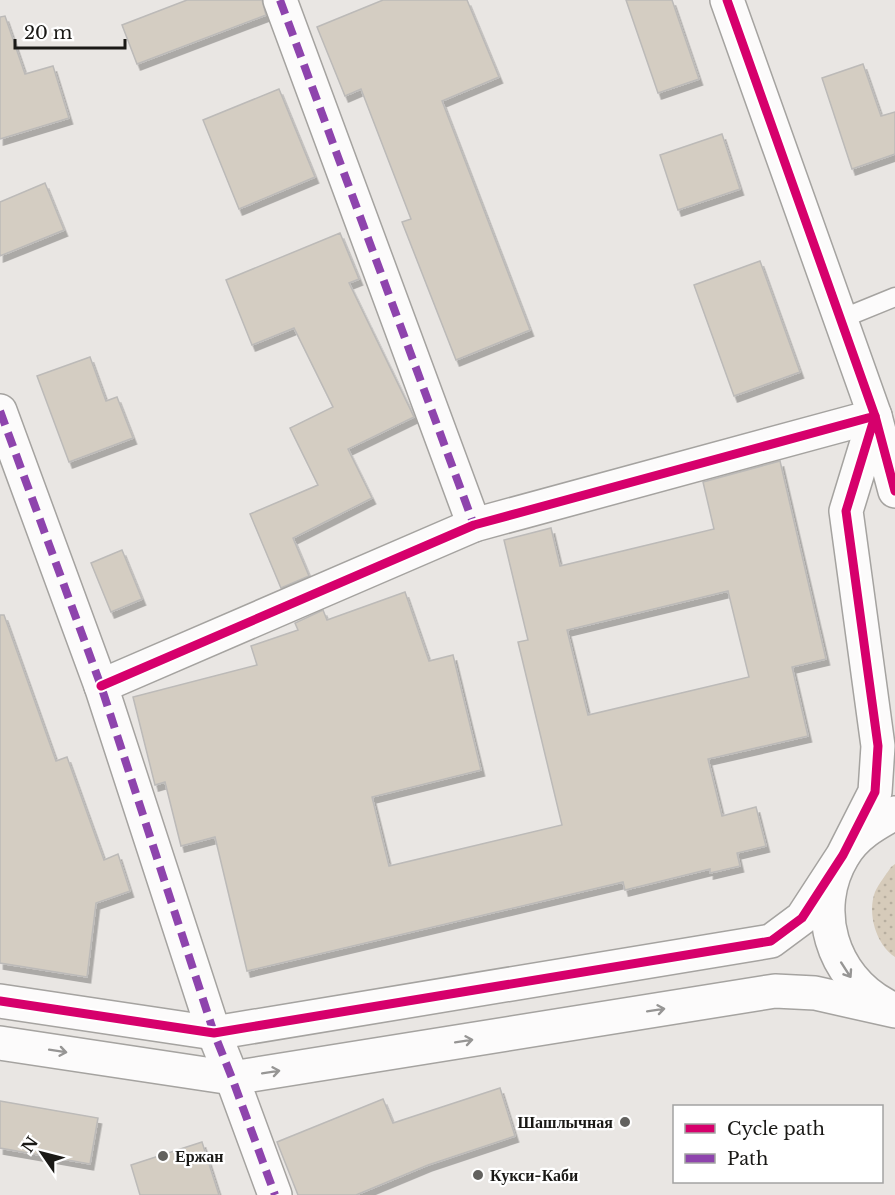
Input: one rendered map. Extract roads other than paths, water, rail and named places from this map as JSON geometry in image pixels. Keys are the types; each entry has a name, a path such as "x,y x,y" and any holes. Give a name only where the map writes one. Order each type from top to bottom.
{"street":[{"path":"280,0 474,525"},
{"path":"727,0 875,416 895,491"},
{"path":"0,411 102,686 214,1033 275,1195"},
{"path":"102,686 474,525 875,416"},
{"path":"875,416 846,511 878,746 875,792 831,884 827,916 833,946 848,975 870,997 895,1010"},
{"path":"0,1000 214,1033 771,941 802,918 843,855 867,828 895,813"},
{"path":"0,1042 232,1078 775,991 815,993 895,1010"}],"lane":[{"path":"841,319 895,297"}],"place":[{"name":"Шашлычная","path":"625,1122"},
{"name":"Ержан","path":"163,1156"},
{"name":"Кукси-Каби","path":"478,1175"}]}
